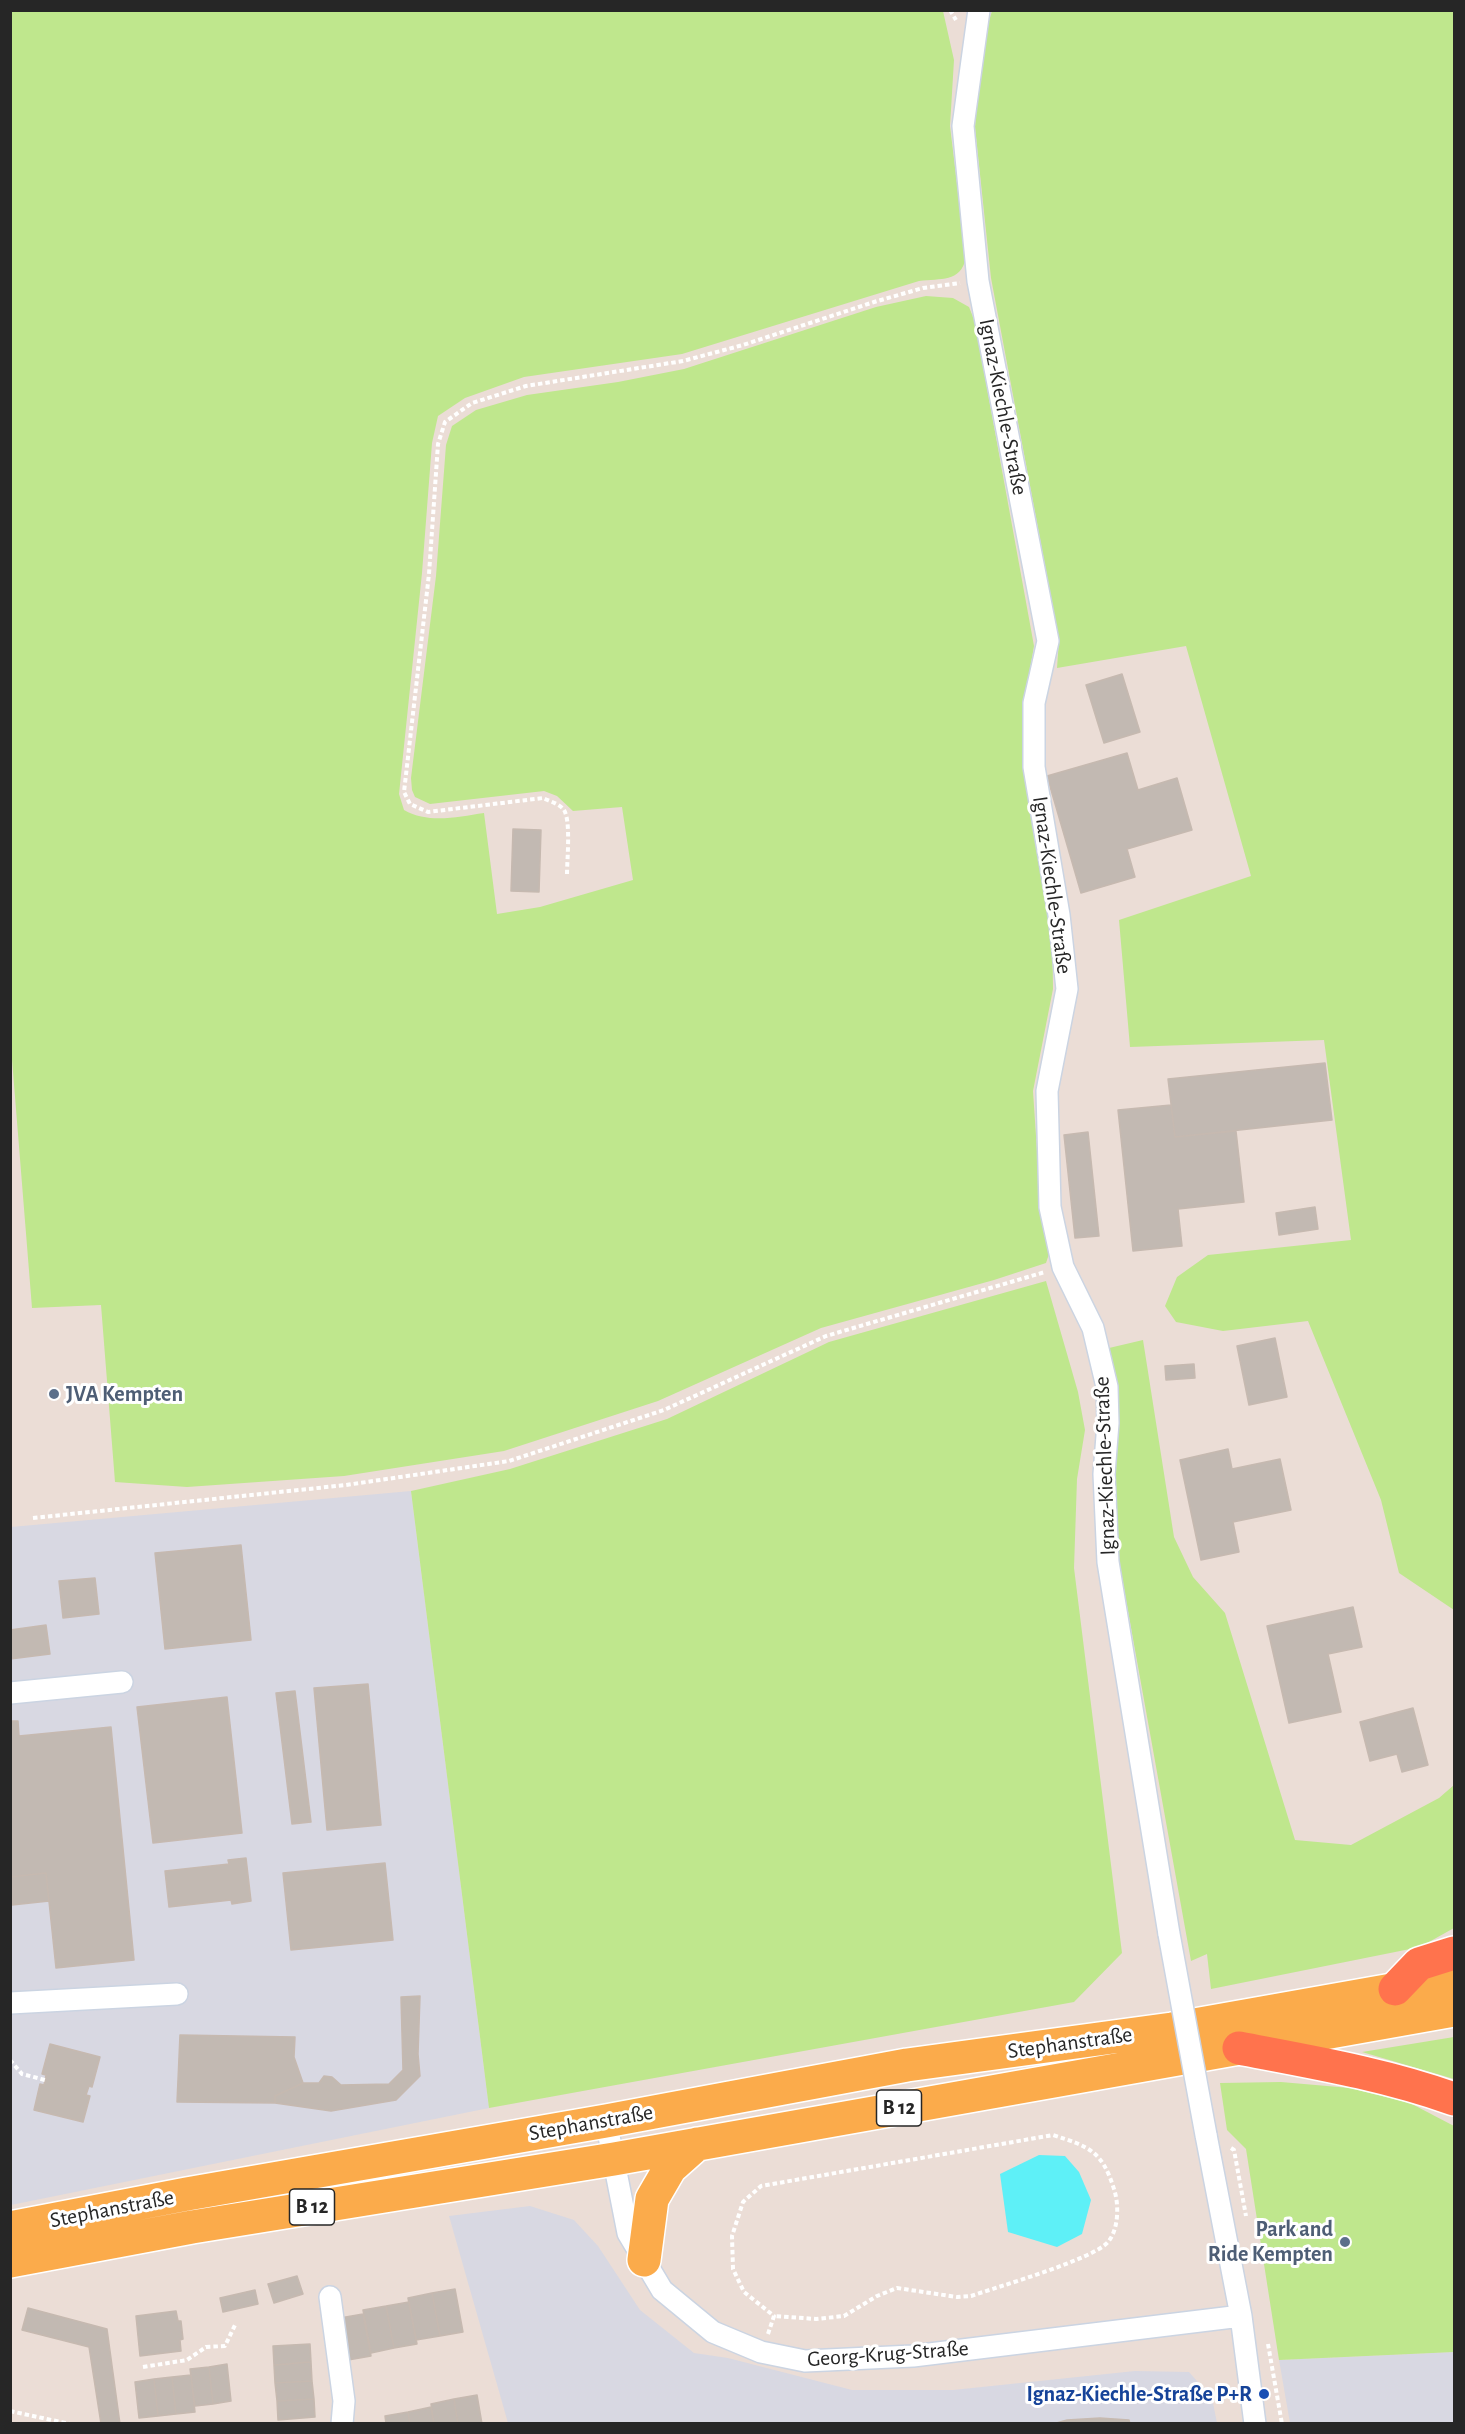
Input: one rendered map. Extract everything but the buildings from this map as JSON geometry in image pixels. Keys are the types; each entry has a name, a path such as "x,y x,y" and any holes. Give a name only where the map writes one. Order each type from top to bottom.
{"highway":[{"path":"1395,1989 1419,1964 1455,1953"},
{"path":"1239,2048 1377,2075 1411,2083 1455,2098"}],"main road":[{"name":"B 12","path":"1395,1989 1455,1979"},
{"name":"Stephanstraße","path":"10,2229 187,2194 606,2121 907,2065 1172,2029 1395,1989"},
{"name":"B 12","path":"1239,2048 1455,2010"},
{"name":"Stephanstraße","path":"10,2261 192,2227 614,2159 1239,2048"},
{"path":"644,2260 652,2199 670,2168 697,2144"}],"street":[{"name":"Ignaz-Kiechle-Straße","path":"979,10 963,126 978,281 1048,641 1034,703 1034,767 1059,915 1067,989 1047,1091 1050,1207 1063,1267 1093,1328 1107,1387 1108,1423 1104,1474 1108,1562 1169,1934 1241,2316"},
{"path":"10,1693 122,1682"},
{"path":"10,2003 177,1994"},
{"name":"Georg-Krug-Straße","path":"606,2121 628,2233 662,2290 713,2332 761,2352 805,2361 913,2356 1241,2316"},
{"path":"330,2297 344,2401 342,2424"},
{"path":"1241,2316 1255,2424"}],"path":[{"path":"567,874 567,818 564,809 553,802 543,798 428,812 410,804 404,792 429,574 438,444 445,422 472,404 526,386 683,361 743,345 923,288 978,281"},
{"path":"33,1518 346,1485 509,1461 664,1410 826,1336 1063,1267"},
{"path":"10,2060 22,2074 45,2080"},
{"path":"1053,2135 1084,2145 1107,2166 1117,2198 1117,2220 1109,2242 1087,2256 972,2296 957,2297 897,2288 877,2296 844,2316 816,2319 774,2316 744,2292 733,2269 732,2236 743,2202 761,2186 1053,2135"},
{"path":"761,2352 774,2316"},
{"path":"143,2367 187,2360 206,2347 225,2346 235,2325"},
{"path":"10,2411 70,2424"}],"shaded area":[{"path":"411,1491 489,2108 11,2205 11,1527"},
{"path":"530,2206 574,2220 598,2246 640,2310 694,2353 728,2358 852,2390 953,2390 1135,2371 1189,2372 1212,2398 1217,2423 508,2423 449,2216"},
{"path":"1454,2352 1454,2423 1290,2423 1279,2360"}],"green space":[{"path":"10,11 943,11 954,60 950,126 966,258 959,272 948,278 919,281 682,354 524,377 465,398 438,416 432,443 422,573 399,794 404,810 423,817 443,818 484,813 497,914 540,907 633,880 622,807 573,811 557,796 544,791 430,804 415,797 412,790 411,778 436,576 446,445 452,426 476,410 527,395 618,382 684,369 876,307 926,296 953,298 969,307 975,322 1034,646 1024,704 1023,768 1052,916 1053,989 1033,1091 1041,1211 1050,1251 1046,1263 994,1280 821,1328 658,1401 504,1451 344,1476 187,1487 115,1482 101,1305 32,1308 11,1047"},
{"path":"992,11 1454,11 1454,1610 1399,1573 1381,1500 1308,1321 1223,1331 1176,1322 1165,1306 1177,1277 1208,1255 1351,1240 1324,1040 1130,1047 1119,920 1251,876 1186,646 1057,668 1059,640 991,278 975,127 980,50"},
{"path":"1046,1281 1078,1392 1085,1430 1077,1479 1074,1568 1122,1953 1074,2002 489,2108 411,1491 510,1469 667,1419 829,1342"},
{"path":"1143,1340 1174,1537 1193,1577 1225,1613 1295,1840 1351,1845 1439,1798 1454,1785 1454,1928 1420,1947 1211,1989 1207,1954 1191,1961 1119,1561 1115,1475 1117,1386 1109,1348"},
{"path":"1454,2037 1454,2079 1362,2052"},
{"path":"1281,2082 1350,2088 1410,2103 1454,2126 1454,2352 1279,2360 1246,2149 1227,2130 1220,2083"}],"water":[{"path":"1039,2155 1065,2156 1079,2172 1091,2200 1082,2234 1057,2247 1008,2232 1000,2174"}],"place":[{"name":"JVA Kempten","path":"54,1394"},
{"name":"Park and Ride Kempten","path":"1345,2242"},
{"name":"Ignaz-Kiechle-Straße P+R","path":"1264,2394"}]}
